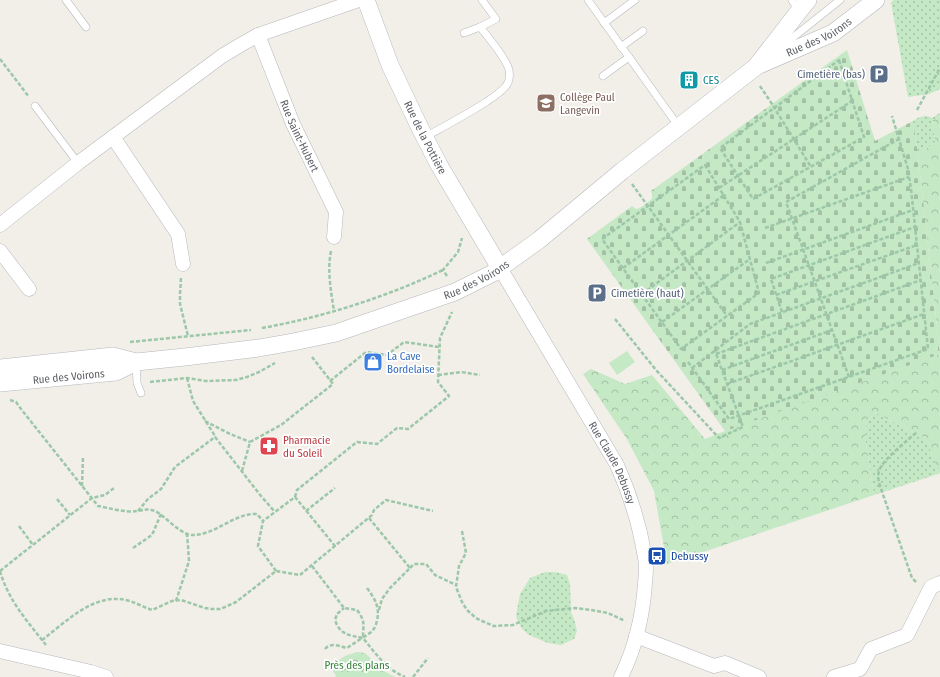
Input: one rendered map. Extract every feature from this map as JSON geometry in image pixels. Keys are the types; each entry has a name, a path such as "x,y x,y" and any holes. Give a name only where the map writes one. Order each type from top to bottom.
{"street":[{"path":"0,225 78,163 222,56 258,35 358,0"},
{"name":"Rue de la Pottière","path":"366,0 390,65 425,137 439,165 500,268"},
{"name":"Rue des Voirons","path":"0,383 116,372 136,362 259,348 293,342 336,333 455,292 486,277 539,240 622,170 753,69 833,33 876,0"},
{"name":"Rue des Voirons","path":"753,69 800,4"},
{"name":"Rue Saint-Hubert","path":"258,35 293,124 336,212 334,237"},
{"path":"113,137 178,234 183,264"},
{"path":"0,251 29,289"},
{"name":"Rue Claude Debussy","path":"500,268 617,465 627,487 638,523 646,558 645,590 642,614 629,662 621,677"},
{"name":"Rue des Voirons","path":"0,368 113,356 136,362"},
{"path":"834,677 860,669 871,649 907,636 931,587 940,584"},
{"path":"637,632 714,666 725,664 759,677"},
{"path":"0,651 91,672 106,677"}],"lane":[{"path":"66,0 86,27"},
{"path":"464,33 496,19 482,0"},
{"path":"588,0 679,127"},
{"path":"604,22 636,0"},
{"path":"753,69 840,0"},
{"path":"425,137 464,116 494,97 508,84 509,71 506,62 480,27"},
{"path":"621,47 643,31"},
{"path":"603,76 628,57"},
{"path":"35,106 78,163"},
{"path":"136,362 137,383 141,393"}],"path":[{"path":"0,59 35,106"},
{"path":"839,60 852,101 864,137 753,199 720,148 839,60"},
{"path":"917,110 940,68"},
{"path":"753,69 774,107 811,167"},
{"path":"719,188 852,101"},
{"path":"688,362 729,418 928,349 914,210 908,169 892,116"},
{"path":"849,377 786,202 899,139"},
{"path":"704,165 719,188 740,222 759,293 681,349 602,239 704,165"},
{"path":"622,170 727,316"},
{"path":"765,228 909,177"},
{"path":"623,268 724,195"},
{"path":"766,263 914,210"},
{"path":"642,294 740,222"},
{"path":"782,312 771,279 915,227"},
{"path":"261,328 334,312 404,288 443,270 458,252 463,236 477,228"},
{"path":"334,237 329,272 334,312"},
{"path":"776,295 917,245"},
{"path":"662,322 750,259"},
{"path":"692,368 750,324 919,263"},
{"path":"183,264 180,285 180,304 188,336"},
{"path":"433,511 386,500 374,510 372,515 300,575 276,570 258,546 263,521 295,496 297,490 357,442 377,444 397,428 408,429 449,396 438,382 440,338 451,313 461,307 443,270"},
{"path":"716,354 921,280"},
{"path":"727,384 924,314"},
{"path":"615,319 656,370 719,438 743,427 715,351"},
{"path":"126,342 255,330"},
{"path":"722,370 832,330"},
{"path":"137,383 187,378 206,381 236,380 259,372 277,362 293,342"},
{"path":"330,381 366,352 387,356 404,342 439,347"},
{"path":"242,471 250,442 280,425 332,384 312,356"},
{"path":"438,375 461,372 480,375"},
{"path":"187,378 193,401 215,437 275,512"},
{"path":"6,399 16,402 98,506 130,512 150,509 161,514 183,532 191,536 204,534 234,519 250,514 257,514 263,521"},
{"path":"205,421 250,442"},
{"path":"917,432 885,461 879,470 878,476 879,483 912,578 927,595"},
{"path":"138,511 148,499 161,489 175,467 215,437"},
{"path":"82,486 83,456"},
{"path":"48,647 14,603 3,582 0,571 92,498 104,495 114,488"},
{"path":"306,511 334,488"},
{"path":"295,496 335,546"},
{"path":"57,499 70,515"},
{"path":"134,548 152,535 161,514"},
{"path":"368,518 410,568"},
{"path":"19,526 33,545"},
{"path":"462,531 466,553 459,566 456,587 458,594 467,610 476,618 494,626 513,625 546,612 574,608 608,613 637,632"},
{"path":"176,601 189,561 187,534"},
{"path":"325,649 332,644 347,648 373,630 376,624 382,599 390,588 414,564 426,564 435,575 456,585"},
{"path":"312,566 344,608 357,610 362,617 364,621 363,638"},
{"path":"42,640 86,607 103,600 126,600 152,610 176,601 186,601 212,609 225,607 236,602 276,570"},
{"path":"367,588 379,610"},
{"path":"344,608 335,620 339,628 346,634 363,638 391,670 405,677"},
{"path":"413,677 428,658"}],"green space":[{"path":"894,0 940,0 940,89 929,94 908,97 891,2"},
{"path":"847,50 875,141 913,121 940,354 725,431 587,239 632,206 636,209 644,205 652,199 651,191"},
{"path":"940,113 940,116 933,120 935,142 918,155 913,121 922,116 932,118"},
{"path":"940,116 940,353 918,155 935,142 933,120"},
{"path":"627,351 635,362 617,375 609,363"},
{"path":"940,354 940,473 938,474 927,439 876,413 867,420 865,436 874,495 667,564 654,491 627,439 583,374 591,369 625,384 652,375 705,439 742,424"},
{"path":"876,413 927,439 938,474 874,495 865,436 867,420"},
{"path":"545,572 555,572 567,575 570,584 571,612 577,631 574,639 561,645 548,643 529,635 522,629 516,616 520,594 530,578"},
{"name":"Près des plans","path":"357,652 365,653 384,671 395,677 335,677 336,676 330,666 345,656"}],"place":[{"name":"Cimetière (bas)","path":"879,74"},
{"name":"CES","path":"689,80"},
{"name":"Collège Paul Langevin","path":"546,103"},
{"name":"Cimetière (haut)","path":"597,293"},
{"name":"La Cave Bordelaise","path":"373,362"},
{"name":"Pharmacie du Soleil","path":"269,446"},
{"name":"Debussy","path":"657,556"}]}
